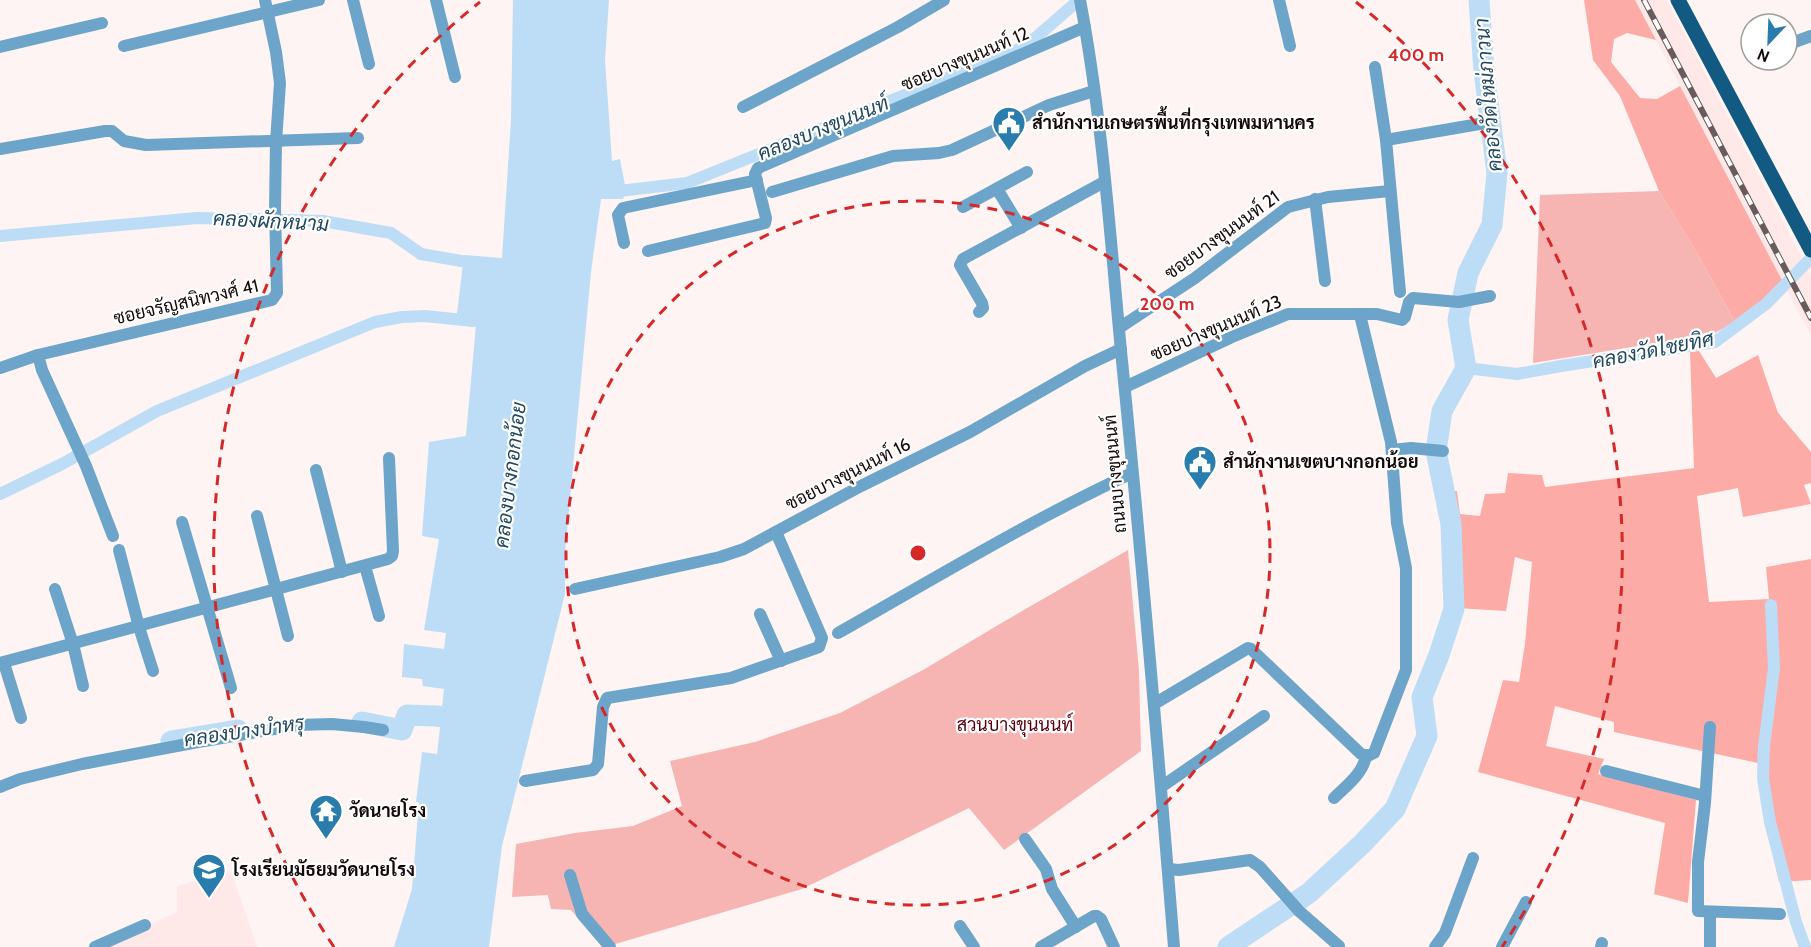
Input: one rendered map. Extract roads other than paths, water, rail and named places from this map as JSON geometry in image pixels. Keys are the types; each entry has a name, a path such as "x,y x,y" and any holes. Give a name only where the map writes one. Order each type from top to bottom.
{"main road":[{"path":"1678,0 1811,250"}],"street":[{"path":"124,46 266,6 319,0"},
{"path":"353,0 369,64"},
{"path":"436,0 455,77"},
{"path":"743,107 898,27 944,0"},
{"path":"1279,0 1290,46"},
{"name":"ถนนบางขุนนนท์","path":"1081,3 1104,164 1174,947"},
{"name":"ซอยจรัญสนิทวงศ์ 41","path":"0,368 38,355 272,300 277,293 275,209 280,83 266,6"},
{"path":"0,47 102,23"},
{"name":"ซอยบางขุนนนท์ 12","path":"757,180 755,174 758,168 1085,27"},
{"path":"1375,67 1386,140 1400,292"},
{"path":"772,192 893,156 951,150 1049,105 1094,92"},
{"path":"1386,140 1489,122"},
{"path":"0,149 105,131 112,131 124,141 146,145 358,138"},
{"path":"963,207 1027,172"},
{"path":"624,243 618,215 623,208 757,180 766,218 765,223 648,250"},
{"path":"979,312 983,308 982,303 962,270 961,262 967,256 1104,182"},
{"path":"997,189 1021,228"},
{"name":"ซอยบางขุนนนท์ 21","path":"1119,328 1195,278 1288,207 1315,200 1390,191"},
{"path":"1315,200 1325,281"},
{"name":"ซอยบางขุนนนท์ 23","path":"1125,387 1232,337 1288,314 1377,314 1402,320 1413,298 1459,302 1490,296"},
{"path":"1154,704 1248,648 1361,754 1368,756 1374,753 1406,670 1406,567 1397,523 1392,450 1360,315"},
{"name":"ซอยบางขุนนนท์ 16","path":"575,589 720,557 744,549 861,486 970,432 1085,366 1121,349"},
{"path":"38,355 42,370 86,466 113,536"},
{"path":"1392,450 1411,448 1443,452"},
{"path":"21,718 2,663 388,559 392,556 389,458"},
{"path":"316,470 342,572"},
{"path":"838,633 948,569 1099,488 1132,473"},
{"path":"257,516 288,636"},
{"path":"183,522 231,688"},
{"path":"525,781 593,770 596,767 603,707 607,698 731,678 814,650 821,644 822,638 776,532"},
{"path":"118,550 153,671"},
{"path":"364,566 379,616"},
{"path":"55,589 73,644 83,686"},
{"path":"760,614 781,661"},
{"path":"1161,787 1264,716"},
{"path":"0,787 20,779 82,764 297,725 332,724 383,730"},
{"path":"1710,727 1698,861 1710,947"},
{"path":"1334,798 1361,770 1366,755"},
{"path":"1606,771 1705,796"},
{"path":"1025,839 1046,868 1052,890 1076,927"},
{"path":"1435,947 1445,933 1473,858"},
{"path":"1168,869 1179,870 1250,860 1260,867 1299,911 1339,946"},
{"path":"570,875 582,914 610,947"},
{"path":"1502,947 1526,902"},
{"path":"1704,912 1780,914"},
{"path":"1041,947 1094,916 1101,919 1114,947"},
{"path":"95,947 145,925"},
{"path":"960,926 974,947"}],"water":[{"name":"คลองบางกอกน้อย","path":"513,0 609,0 605,60 612,161 620,159 626,191 623,199 601,199 591,272 565,553 565,594 502,846 489,947 394,947 412,889 419,802 416,802 422,752 437,754 441,719 436,718 436,707 442,708 444,689 423,686 422,679 402,677 404,644 444,649 446,633 424,630 439,539 422,536 429,442 466,436 476,325 456,322 464,255 502,258 511,120"}],"waterway":[{"name":"คลองบางขุนนนท์","path":"611,192 687,183 1026,46 1079,0"},
{"name":"คลองวัดใหม่ภาวนา","path":"1228,947 1309,893 1362,844 1395,809 1427,736 1422,697 1454,609 1451,524 1436,451 1442,411 1466,368 1458,320 1468,273 1492,225 1497,173 1484,71 1479,0"},
{"name":"คลองผักหนาม","path":"0,236 197,218 323,221 391,233 421,254 479,264"},
{"name":"คลองวัดไชยทิศ","path":"1466,368 1517,374 1715,342 1766,304 1811,258"},
{"path":"0,494 62,464 157,411 375,322 425,316 473,321"},
{"path":"1771,605 1774,668 1764,746 1763,778 1770,822 1796,922 1805,947"},
{"name":"คลองบางบำหรุ","path":"362,722 402,730 407,715 465,720"},
{"name":"คลองบางบำหรุ","path":"171,741 238,730"}],"railway":[{"path":"1644,0 1811,318"}],"place":[{"name":"สำนักงานเกษตรพื้นที่กรุงเทพมหานคร","path":"1009,152"},
{"name":"สำนักงานเขตบางกอกน้อย","path":"1200,491"},
{"name":"วัดนายโรง","path":"326,840"},
{"name":"โรงเรียนมัธยมวัดนายโรง","path":"209,899"}],"park label":[{"name":"สวนบางขุนนนท์","path":"1015,725"}]}
